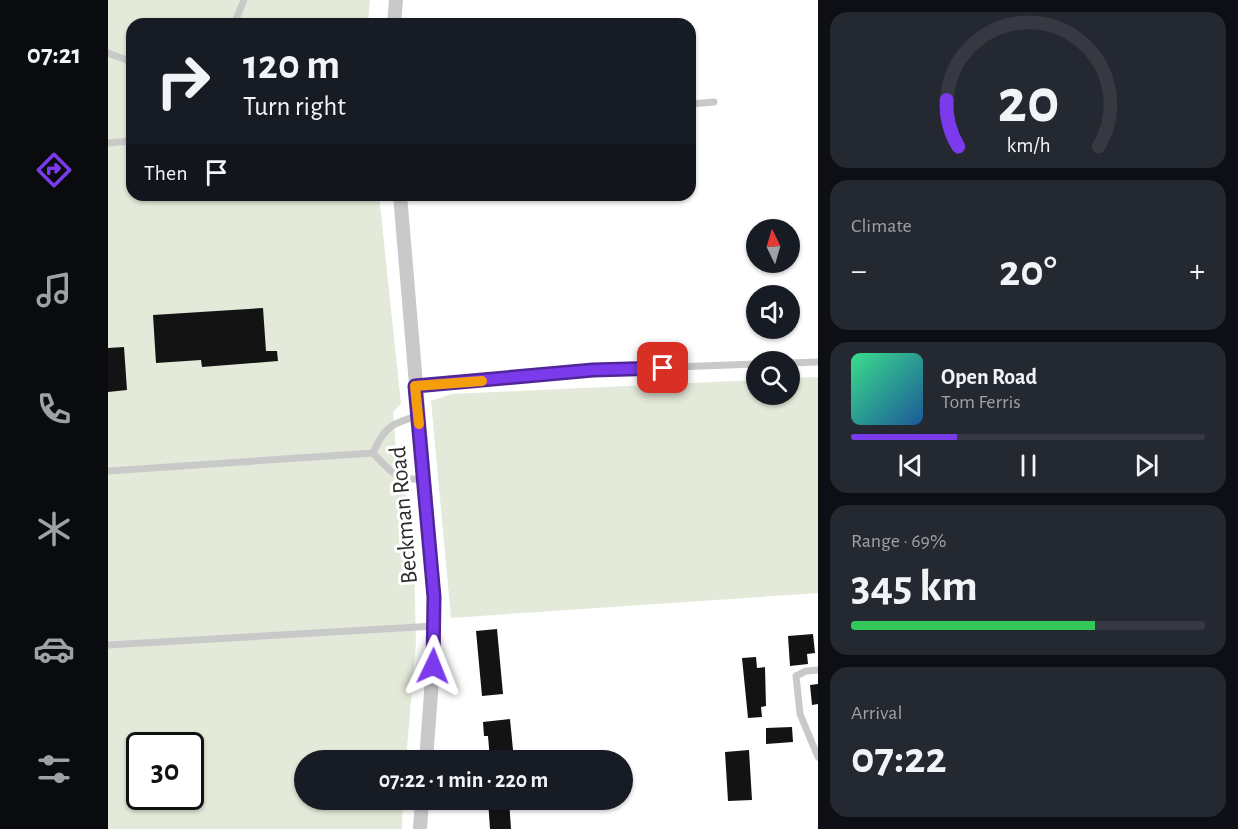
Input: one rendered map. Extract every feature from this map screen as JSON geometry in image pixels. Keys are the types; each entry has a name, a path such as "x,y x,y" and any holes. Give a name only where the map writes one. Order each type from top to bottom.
{"street":[{"path":"394,18 396,0"},
{"name":"Beckman Road","path":"400,201 435,626 427,750"},
{"path":"420,829 421,810"}],"lane":[{"path":"236,18 244,0"},
{"path":"108,53 126,60"},
{"path":"696,104 714,102"},
{"path":"108,143 126,142"},
{"path":"800,363 818,362"},
{"path":"415,386 593,370 746,364"},
{"path":"373,453 381,434 396,422 418,416"},
{"path":"108,471 373,453"},
{"path":"373,453 387,469 402,480 424,480"},
{"path":"108,645 435,626"},
{"path":"818,670 806,670 796,676 800,714 818,756"}],"green space":[{"path":"108,0 370,0 368,18 126,18 126,201 380,201 401,404 393,412 399,489 408,497 414,561 416,642 407,750 294,750 294,810 403,810 402,829 108,829"},
{"path":"818,377 818,593 451,618 431,401 452,394 746,380 746,405 800,405 800,378"}],"building":[{"path":"263,308 266,351 277,351 278,361 202,367 201,360 156,363 153,315"},
{"path":"124,347 127,390 108,392 108,348"},
{"path":"497,629 503,694 482,696 476,631"},
{"path":"813,634 815,653 807,654 808,664 790,666 788,636"},
{"path":"756,657 757,668 765,667 766,706 761,707 762,717 748,718 742,658"},
{"path":"818,684 818,704 812,705 810,685"},
{"path":"510,719 513,750 489,750 488,736 484,736 483,722"},
{"path":"792,727 793,742 766,744 766,728"},
{"path":"749,750 752,800 728,801 725,752"},
{"path":"489,810 510,810 511,829 490,829"}],"slow traffic":[{"path":"419,424 415,386 482,381"}],"route":[{"path":"433,666 434,597 415,386 593,370 663,368"}]}
